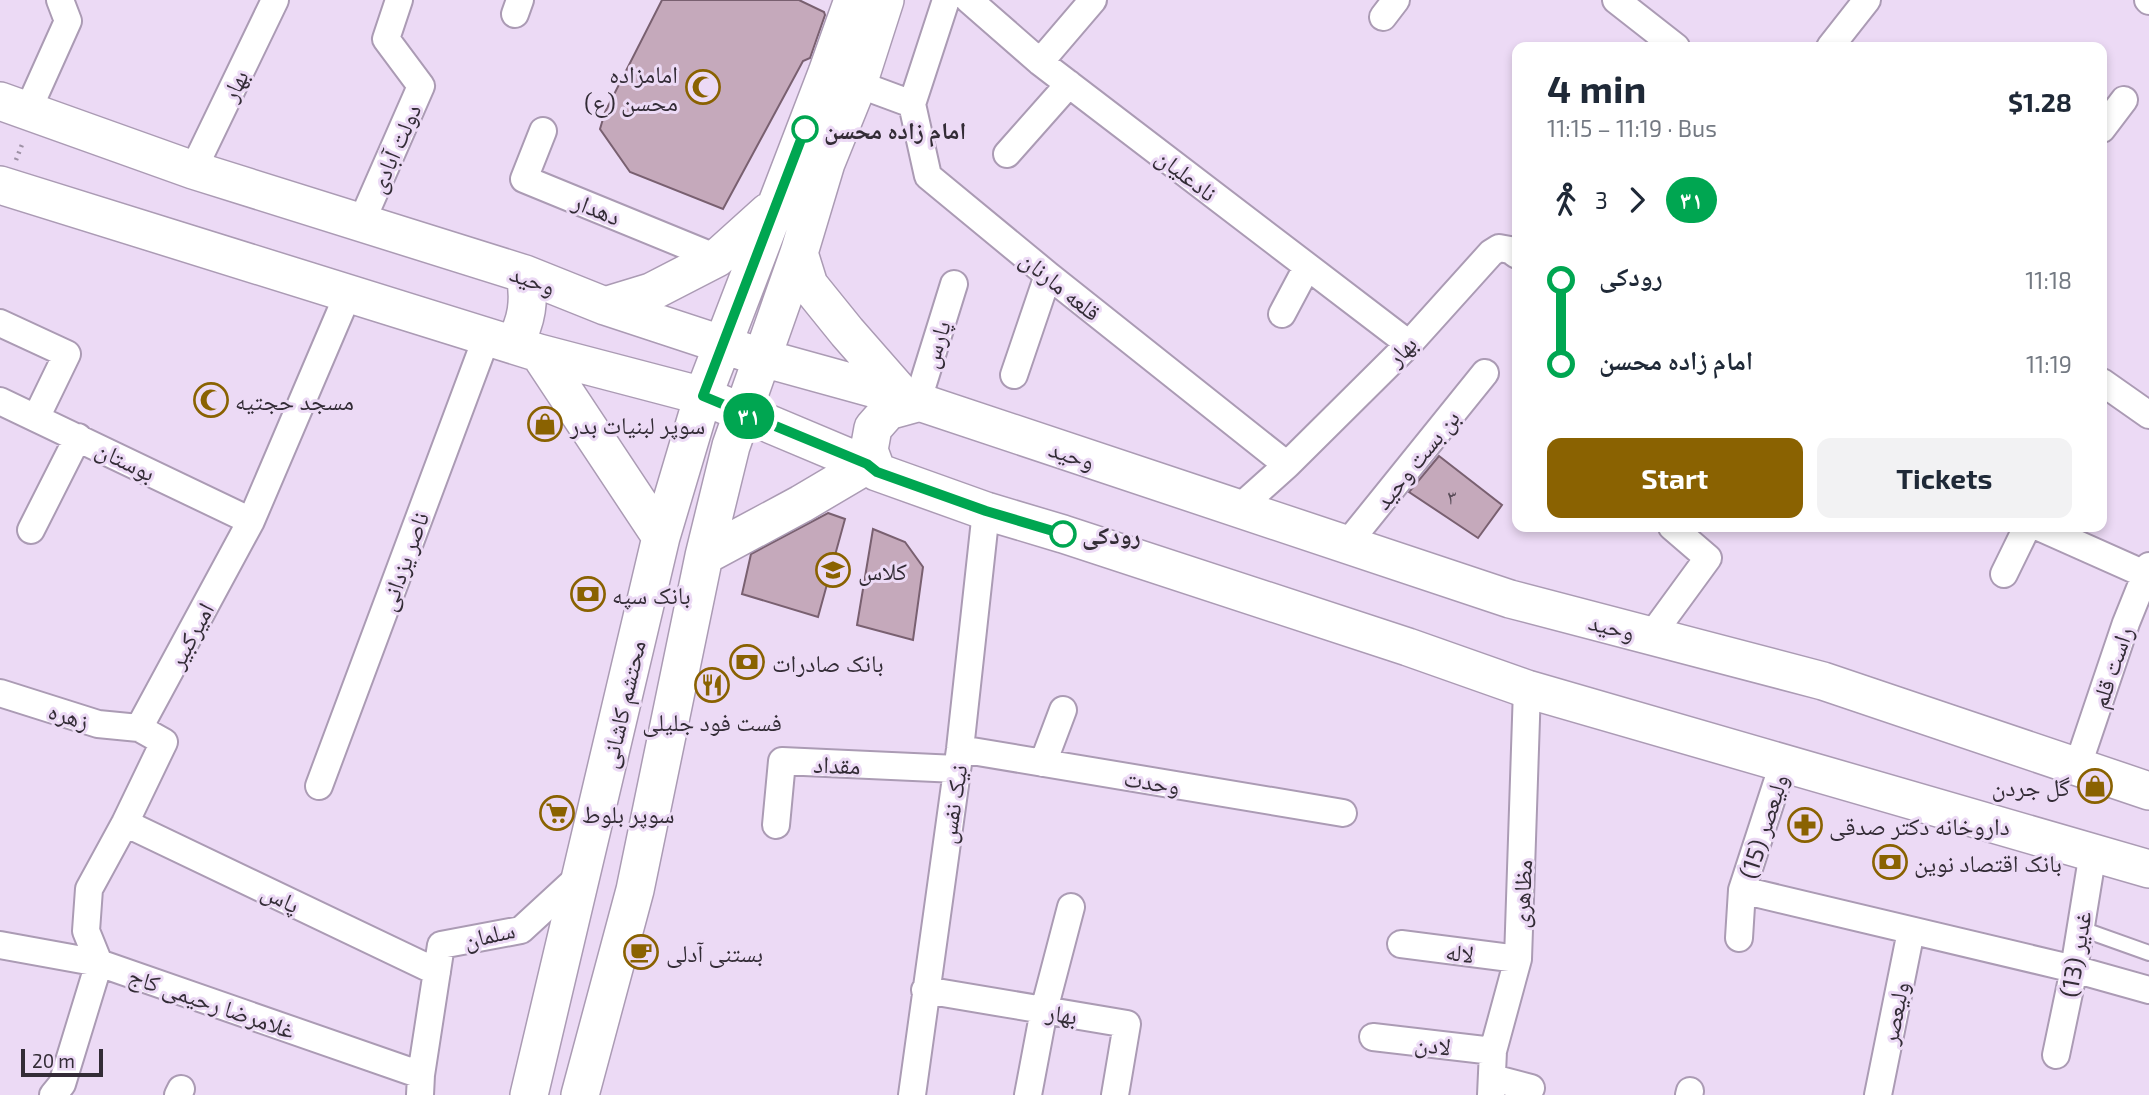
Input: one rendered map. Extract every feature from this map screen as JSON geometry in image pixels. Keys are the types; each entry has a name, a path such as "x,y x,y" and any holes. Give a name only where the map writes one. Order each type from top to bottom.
{"main road":[{"path":"722,343 853,0"},
{"path":"763,358 826,163 858,84 885,0"},
{"name":"وحید","path":"21,108 193,170 525,274 605,306 763,358 910,400 1510,599 1822,681 2149,791"},
{"path":"3,186 513,345 703,396 872,468 986,511 1355,630 1527,689 2093,852 2145,873"},
{"path":"605,306 651,292 717,258 777,204"},
{"path":"799,253 809,285 910,400 888,411 873,428 869,450 872,468"},
{"path":"513,345 523,328 527,310 529,292 525,274"},
{"name":"محتشم کاشانی","path":"530,1095 661,537 703,396 722,343"},
{"path":"513,345 661,537"},
{"name":"محتشم کاشانی","path":"580,1095 635,890 704,556 731,446 763,358"},
{"path":"704,556 872,468"},
{"path":"563,958 570,950 580,945 600,948 608,956 612,967 611,977"}],"street":[{"path":"21,108 68,21 60,0"},
{"name":"بهار","path":"193,170 275,0"},
{"name":"دولت آبادی","path":"361,223 421,86 386,39 398,0"},
{"path":"858,84 912,104 946,0"},
{"name":"نادعلیان","path":"969,0 1040,62 1409,344"},
{"path":"1040,62 1093,0"},
{"path":"1616,0 1650,9 1673,42"},
{"path":"1834,42 1867,0"},
{"path":"1007,154 1069,84"},
{"name":"قلعه مارنان","path":"912,104 928,176 1287,465"},
{"name":"دهدار","path":"543,131 524,179 717,258"},
{"name":"بهار","path":"1287,465 1409,344 1490,253 1499,248 1512,251"},
{"path":"1282,314 1307,267"},
{"path":"1014,375 1048,275"},
{"name":"پارس","path":"910,400 954,284"},
{"name":"امیرکبیر","path":"139,729 251,521 348,294"},
{"path":"0,323 67,354 36,418"},
{"name":"ناصر یزدانی","path":"319,786 513,345"},
{"name":"بن بست وحید","path":"1347,544 1485,373"},
{"path":"2107,386 2149,415"},
{"name":"بوستان","path":"0,401 251,521"},
{"path":"31,530 78,437"},
{"path":"1238,509 1287,465"},
{"name":"نیک نفس","path":"912,1095 959,759 986,511"},
{"path":"1651,636 1708,558 1678,532"},
{"path":"2004,574 2025,532"},
{"path":"2051,532 2148,572"},
{"name":"راست قلم","path":"2077,768 2126,623 2148,572"},
{"name":"مظاهری","path":"1492,1086 1493,1051 1518,959 1527,689"},
{"name":"زهره","path":"1,696 98,724 139,729"},
{"path":"1043,763 1063,710"},
{"path":"53,1095 62,1084 99,963 86,931 89,890 164,742 139,729"},
{"name":"وحدت","path":"959,759 1043,763 1343,813"},
{"name":"مقداد","path":"776,825 782,761 959,759"},
{"name":"ولیعصر (15)","path":"1739,938 1742,890 1783,761"},
{"name":"پاس","path":"125,823 437,972"},
{"name":"غدیر (13)","path":"2056,1055 2074,969 2093,852"},
{"name":"سلمان","path":"420,1085 441,945 521,930 583,873"},
{"path":"1742,890 2074,969 2149,990"},
{"path":"1028,1095 1044,1010 1071,907"},
{"name":"ولیعصر","path":"1878,1095 1911,931"},
{"name":"لاله","path":"1401,944 1518,959"},
{"name":"غلامرضا رحیمی کاج","path":"0,945 99,963 420,1085"},
{"name":"بهار","path":"925,990 1127,1024 1115,1095"},
{"name":"لادن","path":"1373,1037 1493,1051"},
{"path":"1492,1086 1531,1087"}],"lane":[{"path":"2079,928 2149,953"}],"path":[{"path":"3,186 21,108"}],"building":[{"name":"امامزاده محسن (ع)","path":"662,0 799,0 825,15 810,58 803,61 723,209 630,172 600,129 605,112"},
{"path":"1439,456 1502,505 1478,538 1409,492"},
{"path":"828,513 845,519 818,617 742,594 751,554"},
{"path":"873,529 905,542 923,567 913,640 857,625"}],"bus line":[{"name":"۳۱","path":"805,129 703,396 867,464 877,472 986,511 1063,534"}],"place":[{"name":"امامزاده محسن (ع)","path":"703,87"},
{"name":"امام زاده محسن","path":"805,129"},
{"name":"مسجد حجتیه","path":"211,400"},
{"name":"سوپر لبنیات بدر","path":"545,424"},
{"name":"رودکی","path":"1063,534"},
{"name":"کلاس","path":"833,570"},
{"name":"بانک سپه","path":"588,594"},
{"name":"بانک صادرات","path":"747,662"},
{"name":"فست فود جلیلی","path":"712,685"},
{"name":"گل جردن","path":"2095,786"},
{"name":"سوپر بلوط","path":"557,813"},
{"name":"داروخانه دکتر صدقی","path":"1805,825"},
{"name":"بانک اقتصاد نوین","path":"1890,862"},
{"name":"بستنی آدلی","path":"641,952"}]}
